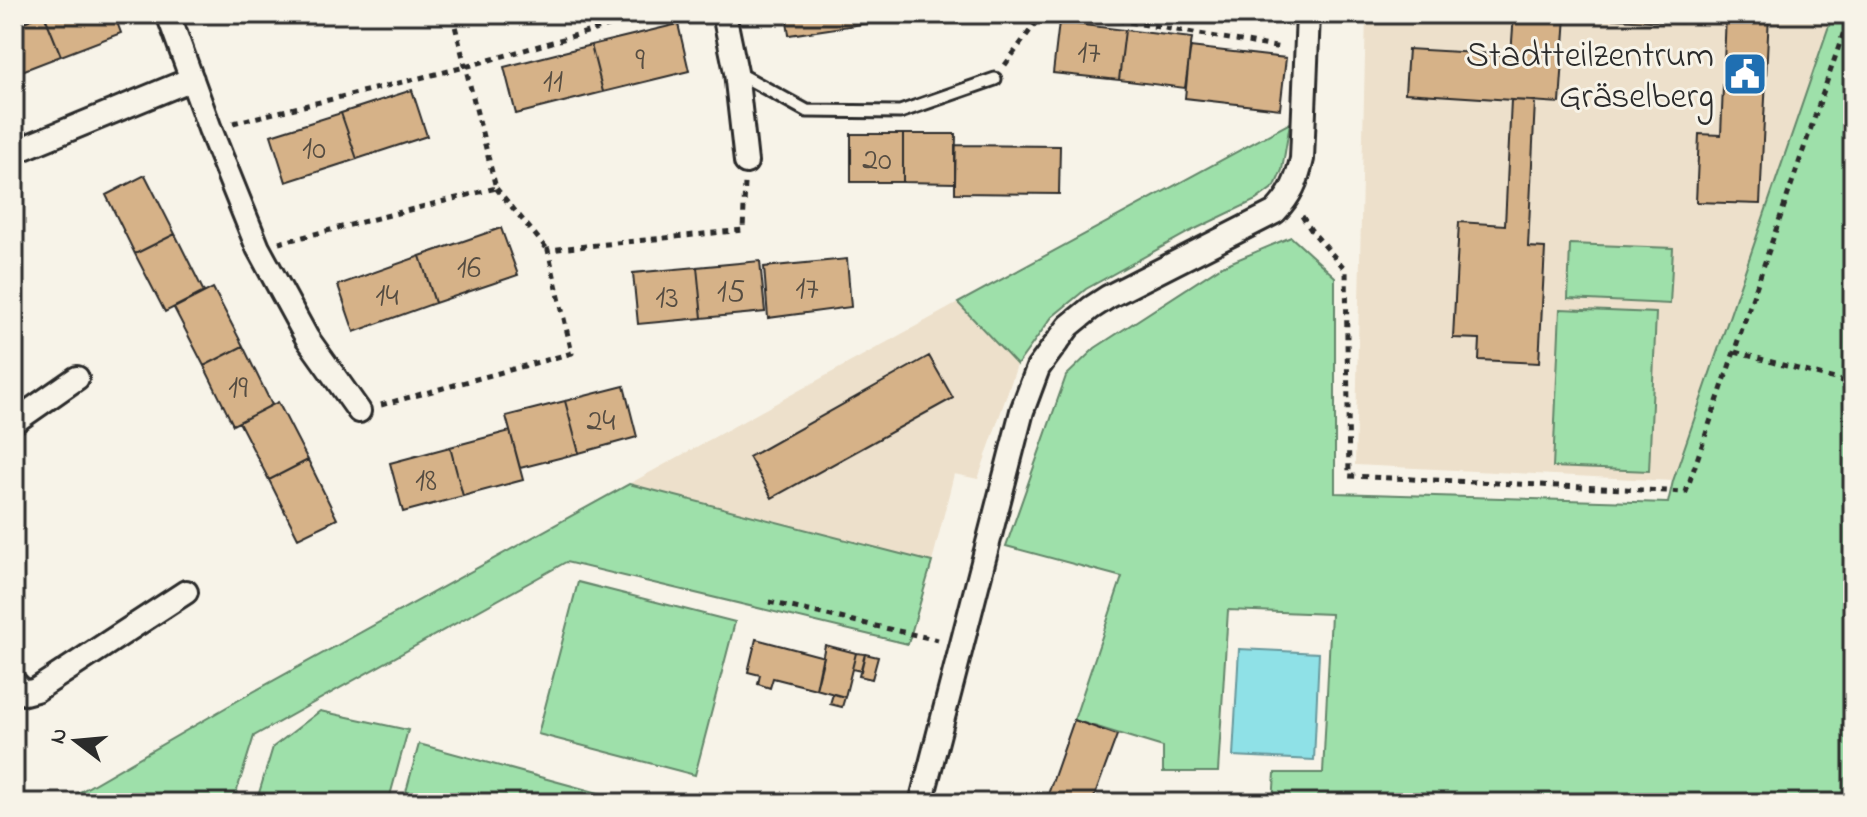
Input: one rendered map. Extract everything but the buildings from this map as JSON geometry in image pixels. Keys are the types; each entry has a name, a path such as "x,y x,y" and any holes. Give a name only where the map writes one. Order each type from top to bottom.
{"street":[{"path":"168,14 258,248 307,338 359,411"},
{"path":"724,14 736,72 746,162"},
{"path":"921,803 1002,490 1038,368 1069,326 1108,297 1275,212 1289,197 1302,159 1308,14"},
{"path":"14,152 192,79"},
{"path":"14,422 77,378"},
{"path":"20,687 36,690 186,592"}],"lane":[{"path":"736,72 807,111 900,112 995,79"}],"path":[{"path":"359,411 572,353 548,250 496,188 452,14"},
{"path":"210,129 465,67 650,14"},
{"path":"995,79 1042,14"},
{"path":"1082,14 1307,52"},
{"path":"1296,182 1302,216 1346,270 1349,476 1686,492 1850,14"},
{"path":"1845,29 1853,30"},
{"path":"548,250 743,230 746,162"},
{"path":"258,248 496,188"},
{"path":"1735,352 1853,384"},
{"path":"769,602 962,646"}],"shaded area":[{"path":"1366,14 1833,14 1673,481 1355,465"},
{"path":"958,303 1017,365 978,479 954,474 932,562 629,484"}],"green space":[{"path":"1833,14 1853,14 1853,803 1273,803 1275,773 1323,773 1331,614 1228,610 1218,772 1163,772 1163,747 1074,720 1122,577 1006,546 1066,376 1095,348 1220,267 1291,237 1335,277 1335,493 1668,503"},
{"path":"1290,123 1282,170 1275,186 1256,200 1189,232 1086,289 1052,317 1017,365 958,303"},
{"path":"1570,244 1673,248 1670,304 1568,299"},
{"path":"1560,309 1656,313 1649,471 1553,467"},
{"path":"629,484 932,562 908,644 566,562 254,736 233,803 61,803 244,697"},
{"path":"578,582 735,622 695,775 538,734"},
{"path":"320,711 408,730 388,803 256,803 273,747"},
{"path":"419,744 635,803 403,803"}],"water":[{"path":"1239,649 1319,653 1314,760 1233,756"},
{"path":"1152,797 1250,797 1250,803 1152,803"}],"place":[{"name":"Stadtteilzentrum Gräselberg","path":"1745,74"}]}
